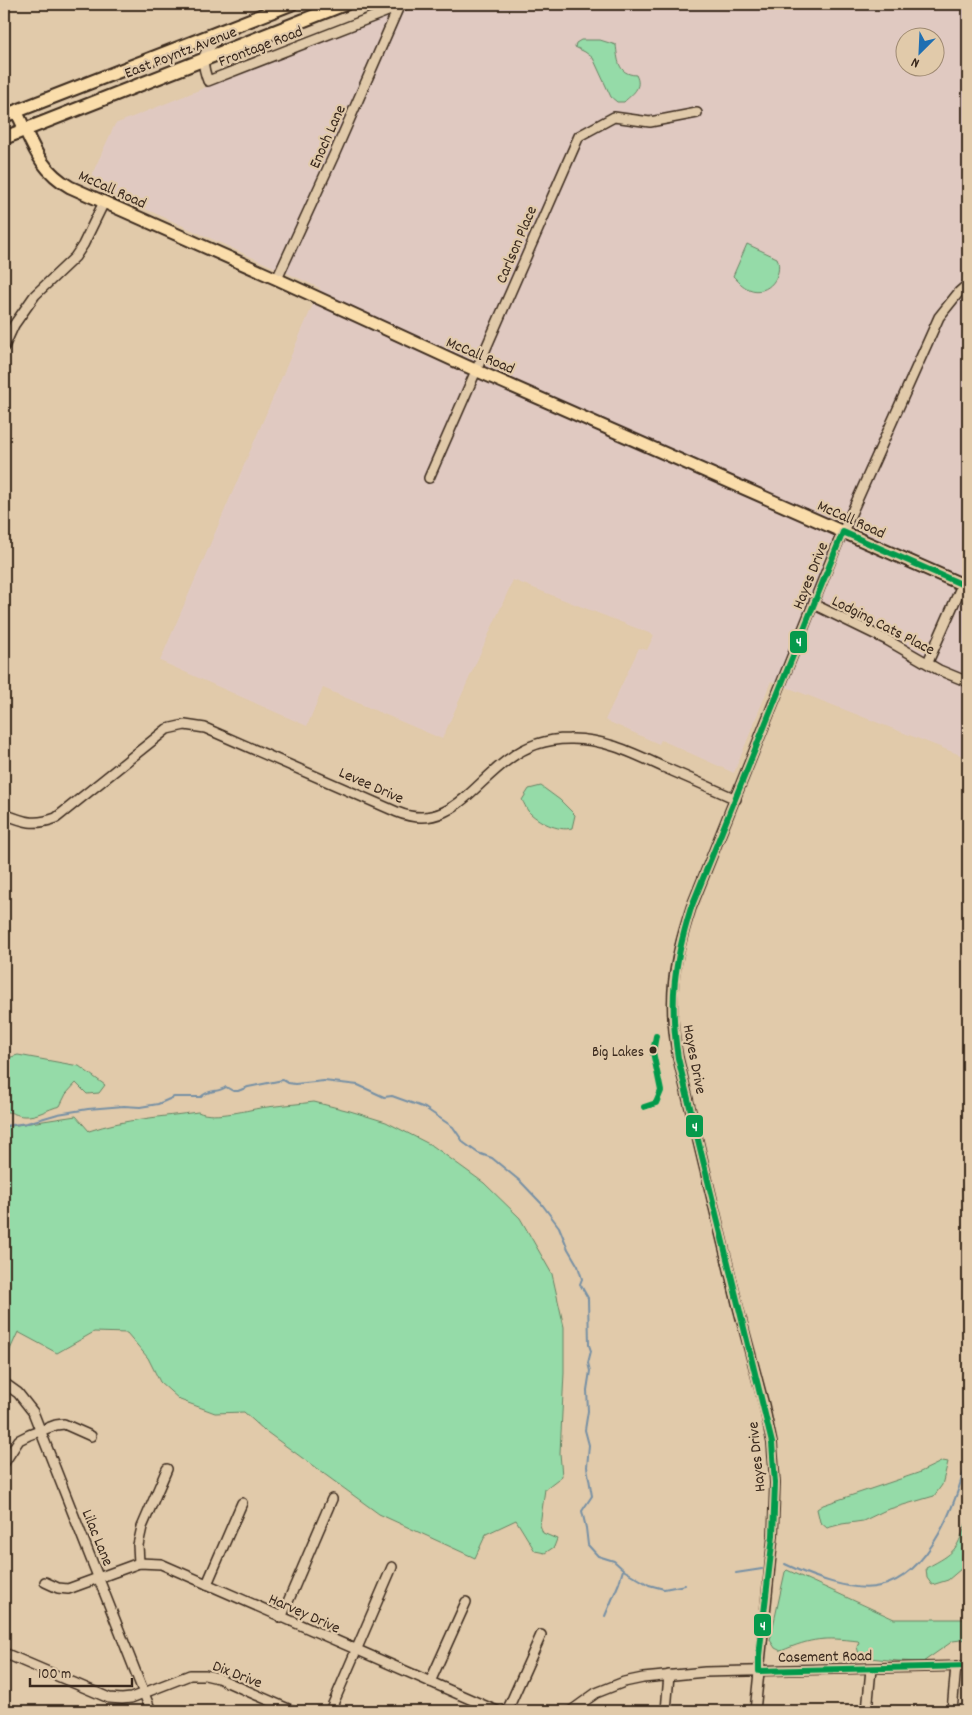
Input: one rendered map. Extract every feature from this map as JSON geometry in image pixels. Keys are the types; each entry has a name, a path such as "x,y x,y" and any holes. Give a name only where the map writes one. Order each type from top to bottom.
{"highway":[{"name":"East Poyntz Avenue","path":"4,116 291,4"},
{"name":"East Poyntz Avenue","path":"4,138 345,4"}],"main road":[{"name":"McCall Road","path":"16,111 36,154 58,180 477,371 965,586"}],"street":[{"name":"Frontage Road","path":"202,60 202,68 208,81 402,5"},
{"name":"Enoch Lane","path":"277,279 402,5"},
{"path":"202,60 214,42 228,29"},
{"name":"Carlson Place","path":"429,478 579,136 614,117 650,122 697,114"},
{"path":"4,347 14,325 35,295 75,257 104,202"},
{"name":"Hayes Drive","path":"755,1711 759,1656 773,1536 776,1483 772,1443 678,1058 674,1036 672,994 678,953 691,908 843,532 939,317 968,284"},
{"path":"928,662 965,586"},
{"name":"Lodging Cats Place","path":"813,604 887,640 939,670 968,682"},
{"name":"Levee Drive","path":"4,814 25,822 37,824 56,818 167,729 185,725 205,728 408,816 422,818 444,813 509,758 533,744 569,738 592,740 619,747 736,799"},
{"name":"Lilac Lane","path":"4,1383 26,1402 40,1430 151,1711"},
{"path":"4,1463 19,1440 40,1430 64,1424 90,1436"},
{"path":"139,1563 139,1537 167,1469"},
{"path":"281,1618 332,1499"},
{"path":"207,1584 242,1503"},
{"name":"Harvey Drive","path":"45,1582 68,1590 139,1563 161,1564 356,1651 497,1711"},
{"path":"330,1711 392,1567"},
{"path":"430,1682 466,1602"},
{"path":"507,1711 541,1635"},
{"name":"Dix Drive","path":"4,1653 102,1696 122,1699 144,1693 190,1675 205,1675 218,1678 278,1708 293,1711"},
{"path":"952,1711 956,1666"},
{"name":"Casement Road","path":"571,1711 596,1694 624,1682 643,1678 705,1672 968,1666"},
{"path":"867,1711 871,1669"},
{"path":"666,1711 670,1675"}],"shaded area":[{"path":"411,4 968,4 968,758 771,681 734,773 661,740 659,744 605,720 639,648 647,650 654,635 513,580 442,739 323,688 307,726 160,661 320,288 88,183 115,124"}],"green space":[{"path":"581,40 600,40 616,45 618,60 622,69 625,72 636,75 638,80 636,90 624,102 617,102 611,97 593,58 575,47 576,43"},
{"path":"747,244 777,258 779,265 776,277 773,283 762,290 756,291 747,288 733,276"},
{"path":"541,786 560,800 575,815 572,828 566,829 548,825 528,811 522,800 529,789"},
{"path":"18,1055 79,1066 105,1085 99,1093 87,1094 76,1083 66,1094 60,1106 33,1115 21,1116 4,1112 4,1059"},
{"path":"314,1102 386,1122 433,1146 484,1183 520,1218 552,1274 564,1327 560,1453 562,1476 545,1489 540,1525 543,1533 557,1539 554,1547 545,1553 535,1551 516,1520 486,1534 475,1558 379,1514 264,1430 244,1412 215,1413 180,1400 160,1382 148,1358 127,1333 94,1332 57,1353 18,1332 4,1363 4,1127 76,1116 89,1131 129,1121 157,1117 198,1112 213,1115"},
{"path":"943,1461 948,1462 942,1485 934,1496 886,1510 863,1521 827,1528 820,1522 817,1509 823,1505 918,1473"},
{"path":"968,1519 968,1563 948,1580 932,1585 927,1578 926,1568 950,1554 958,1544"},
{"path":"787,1570 894,1619 968,1619 968,1639 953,1641 923,1662 860,1657 857,1647 859,1642 846,1640 827,1639 810,1641 781,1651 775,1648 770,1640"}],"waterway":[{"path":"4,1126 27,1123 58,1114 88,1109 124,1106 140,1107 158,1104 174,1097 201,1097 226,1087 233,1091 238,1091 248,1087 283,1080 295,1084 324,1081 358,1085 384,1097 392,1096 425,1108 453,1127 464,1143 478,1153 492,1158 520,1181 541,1203 559,1227 568,1249 578,1266 582,1279 580,1284 588,1298 589,1345 591,1351 588,1363 590,1371 585,1430 589,1445 587,1467 592,1496 582,1511 588,1545 598,1556 614,1561 625,1571 649,1585 664,1589 685,1585"},
{"path":"785,1564 819,1578 857,1587 869,1588 880,1586 898,1579 914,1567 939,1534 957,1494 968,1456"},
{"path":"736,1573 762,1569"},
{"path":"605,1616 623,1570"}],"transit line":[{"name":"4","path":"968,587 843,532 691,908 677,965 674,1000 675,1037 678,1058 772,1443 775,1483 773,1536 759,1656 759,1671 968,1666"},
{"name":"4","path":"644,1107 656,1103 661,1091 653,1052 656,1036"}],"place":[{"name":"Big Lakes","path":"653,1050"}]}
